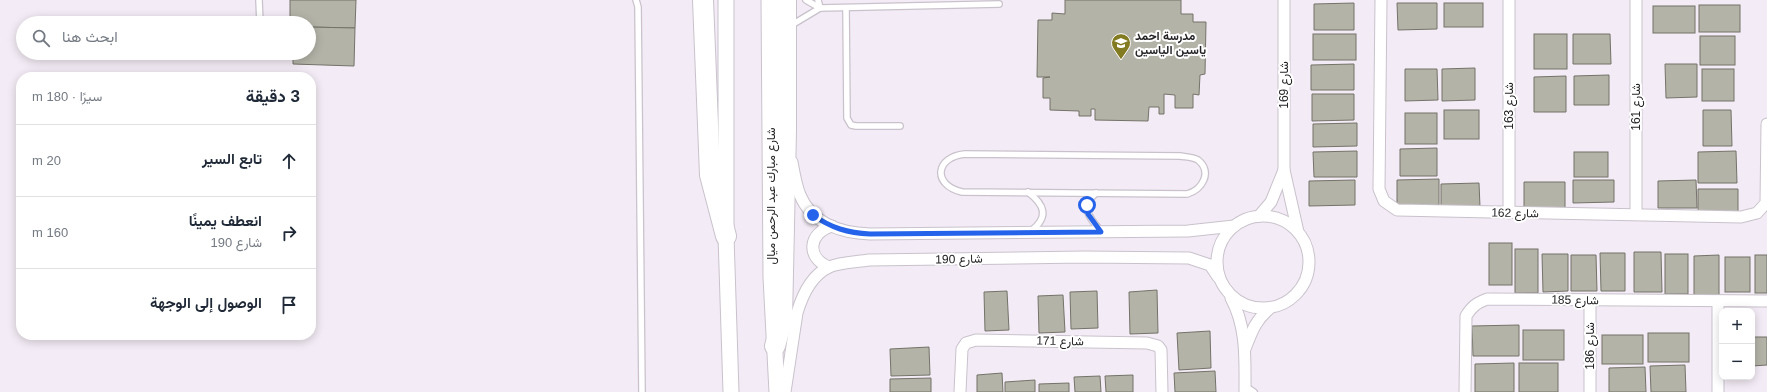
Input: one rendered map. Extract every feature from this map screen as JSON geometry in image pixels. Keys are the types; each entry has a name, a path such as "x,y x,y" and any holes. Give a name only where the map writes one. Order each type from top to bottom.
{"highway":[{"path":"703,0 710,175 726,236"},
{"path":"775,346 782,320 786,130 786,0"}],"main road":[{"path":"726,0 726,236 730,392"},
{"name":"شارع مبارك عبد الرحمن ميال","path":"769,0 771,277 777,392"}],"street":[{"name":"شارع 169","path":"1284,0 1284,170 1298,232"},
{"name":"شارع 162","path":"1382,0 1379,189 1384,201 1397,210 1741,217 1757,213 1766,203 1767,124"},
{"name":"شارع 163","path":"1509,0 1509,213"},
{"name":"شارع 161","path":"1636,0 1636,214"},
{"path":"786,130 797,187 801,197 813,215 832,226 850,232 870,234 1188,231 1234,226"},
{"name":"شارع 169","path":"1259,216 1271,202 1284,170"},
{"path":"1230,296 1242,304 1256,308 1270,308 1283,304 1295,296 1303,284 1308,271 1309,257 1306,244 1298,232 1287,222 1274,217 1259,216 1246,219 1234,226 1224,236 1218,249 1216,263 1218,277 1238,310 1245,349 1245,389"},
{"path":"785,392 800,302 812,283 829,267 818,261 813,249 816,237 820,232 832,226"},
{"name":"شارع 190","path":"829,267 869,260 1158,257 1189,258 1202,261 1210,265 1218,277"},
{"name":"شارع 185","path":"1465,392 1466,316 1476,303 1487,299 1590,301 1767,300"},
{"name":"شارع 186","path":"1590,301 1590,392"},
{"path":"1718,301 1718,392"},
{"path":"1245,349 1254,325 1261,315 1270,308"},
{"name":"شارع 171","path":"960,392 962,349 966,343 976,340 1152,344 1161,350 1162,392"}],"lane":[{"path":"259,0 260,16"},
{"path":"636,0 638,7 642,392"},
{"path":"806,0 820,8 966,3 999,4"},
{"path":"818,0 820,8"},
{"path":"786,29 820,8"},
{"path":"846,8 847,118 851,124 856,126 900,126"},
{"path":"965,154 1180,156 1198,160 1204,166 1205,174 1200,188 1187,194 1096,193 962,192 955,190 942,181 940,173 941,168 950,157 965,154"},
{"path":"1028,192 1036,198 1043,212 1042,220 1030,232"},
{"path":"1096,193 1089,199 1087,205 1088,214 1101,232"},
{"path":"1245,389 1254,392"}],"building":[{"path":"290,0 356,0 355,28 316,27 316,16 290,16"},
{"name":"مدرسة احمد ياسين الياسين","path":"1065,0 1181,0 1181,14 1193,14 1193,22 1206,22 1205,74 1200,75 1199,95 1193,94 1193,108 1175,108 1175,95 1164,94 1164,114 1159,114 1159,107 1149,107 1148,121 1095,120 1095,109 1091,109 1091,116 1079,116 1079,111 1050,110 1050,98 1043,98 1043,78 1050,77 1037,77 1038,20 1052,20 1052,13 1065,14"},
{"path":"1354,3 1354,30 1314,30 1314,4"},
{"path":"1397,3 1437,3 1437,29 1398,30"},
{"path":"1444,3 1483,3 1483,27 1444,27"},
{"path":"1699,5 1740,5 1740,32 1699,32"},
{"path":"1653,6 1695,6 1695,33 1653,33"},
{"path":"316,27 355,28 354,66 293,64 293,60 316,60"},
{"path":"1313,34 1356,34 1356,60 1313,60"},
{"path":"1534,34 1567,34 1567,69 1534,69"},
{"path":"1573,34 1610,34 1611,64 1573,64"},
{"path":"1700,36 1735,36 1735,65 1700,65"},
{"path":"1354,64 1354,90 1311,90 1311,65"},
{"path":"1665,64 1697,64 1697,97 1666,98"},
{"path":"1475,68 1475,100 1442,101 1442,69"},
{"path":"1405,69 1437,69 1438,100 1405,101"},
{"path":"1702,69 1734,69 1734,101 1702,101"},
{"path":"1609,75 1609,105 1574,105 1574,76"},
{"path":"1566,76 1566,112 1534,112 1534,77"},
{"path":"1312,94 1354,94 1354,120 1312,121"},
{"path":"1444,110 1479,110 1479,139 1444,139"},
{"path":"1703,110 1731,110 1732,146 1703,146"},
{"path":"1405,113 1437,113 1437,144 1405,144"},
{"path":"1357,123 1357,146 1313,147 1313,124"},
{"path":"1437,148 1437,176 1400,176 1400,149"},
{"path":"1357,151 1357,177 1314,177 1313,152"},
{"path":"1736,151 1737,183 1698,183 1698,152"},
{"path":"1574,152 1608,152 1608,177 1574,177"},
{"path":"1439,179 1439,205 1397,206 1397,180"},
{"path":"1355,180 1355,205 1309,206 1309,181"},
{"path":"1573,180 1614,180 1614,202 1573,203"},
{"path":"1696,180 1697,208 1658,208 1658,181"},
{"path":"1524,182 1565,182 1565,208 1524,209"},
{"path":"1479,183 1480,207 1441,208 1441,184"},
{"path":"1698,189 1738,189 1738,212 1698,213"},
{"path":"1489,243 1512,243 1512,285 1489,285"},
{"path":"1515,249 1538,249 1538,293 1515,293"},
{"path":"1634,252 1661,252 1662,292 1634,292"},
{"path":"1600,253 1625,253 1625,291 1601,291"},
{"path":"1542,254 1568,254 1568,291 1543,292"},
{"path":"1665,254 1688,254 1688,294 1665,294"},
{"path":"1571,255 1596,255 1597,291 1571,291"},
{"path":"1719,255 1719,295 1694,295 1694,256"},
{"path":"1755,255 1767,255 1767,293 1755,293"},
{"path":"1725,257 1750,257 1750,292 1725,292"},
{"path":"1157,290 1158,333 1130,334 1129,292"},
{"path":"1007,291 1009,330 985,331 984,292"},
{"path":"1097,291 1098,328 1071,329 1070,292"},
{"path":"1063,295 1065,332 1039,333 1038,296"},
{"path":"1519,325 1519,356 1473,356 1472,326"},
{"path":"1523,330 1564,330 1564,360 1523,360"},
{"path":"1210,331 1211,368 1179,370 1177,333"},
{"path":"1648,333 1689,333 1689,362 1648,362"},
{"path":"1602,335 1643,335 1643,364 1602,364"},
{"path":"1755,337 1767,337 1767,365 1755,366"},
{"path":"929,347 930,375 891,376 890,349"},
{"path":"1514,363 1514,392 1475,392 1475,364"},
{"path":"1519,363 1558,363 1558,392 1519,392"},
{"path":"1685,365 1686,392 1651,392 1650,366"},
{"path":"1645,367 1646,392 1609,392 1609,368"},
{"path":"1215,371 1216,392 1175,392 1174,373"},
{"path":"1002,373 1003,392 977,392 977,375"},
{"path":"1133,375 1133,392 1106,392 1105,376"},
{"path":"1100,376 1101,392 1075,392 1074,377"},
{"path":"931,378 931,392 890,392 890,379"},
{"path":"1035,380 1035,392 1005,392 1005,382"},
{"path":"1069,383 1069,392 1039,392 1039,384"}],"place":[{"name":"مدرسة احمد ياسين الياسين","path":"1121,60"}],"route":[{"path":"813,215 841,230 860,234 1101,232 1088,214 1087,205"}]}
